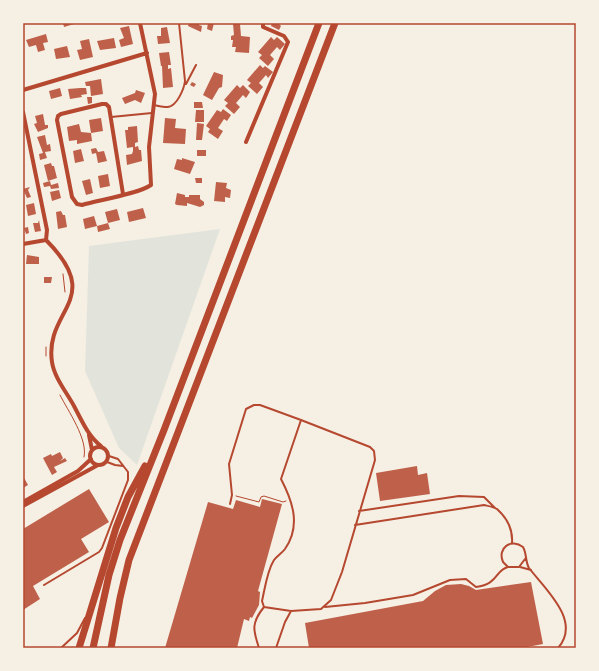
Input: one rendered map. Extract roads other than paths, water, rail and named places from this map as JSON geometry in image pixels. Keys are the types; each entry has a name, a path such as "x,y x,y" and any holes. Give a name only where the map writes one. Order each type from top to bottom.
{"highway":[{"path":"93,648 107,583 120,540 164,430 319,23"},
{"path":"111,648 120,598 129,560 335,23"},
{"path":"79,648 118,522 128,497 164,430"}],"street":[{"path":"123,194 109,107 106,104 102,104 61,114 58,116 57,120 74,201 82,205 146,188 150,185 149,147 155,94 140,23"},
{"path":"246,142 288,42 284,36 263,28 263,23"},
{"path":"23,90 147,53"},
{"path":"23,112 47,230 46,240"},
{"path":"23,244 46,240"},
{"path":"23,502 84,466 91,459 92,450 89,435 58,378 52,363 53,342 69,306 72,287 68,266 63,257 46,240"},
{"path":"23,506 98,465 107,462 109,456 107,450 89,435"},
{"path":"92,450 101,446"},
{"path":"91,459 98,465"}],"lane":[{"path":"179,23 185,81 184,87"},
{"path":"154,105 169,107 173,105 196,65"},
{"path":"111,117 154,112"},
{"path":"230,504 232,495 229,464 246,409 254,405 260,405 301,420 370,447 374,451 375,460 351,542 331,600 324,607"},
{"path":"264,606 262,601 271,568 274,560 285,548 292,534 295,519 290,500 281,479 301,420"},
{"path":"44,585 100,552 128,480 128,472 118,460 109,456"},
{"path":"107,462 123,466"},
{"path":"360,511 459,496 484,497 496,508 512,530 512,543"},
{"path":"355,525 484,505 496,508"},
{"path":"512,543 523,548 525,559 549,592 564,617 565,632 563,641 558,648"},
{"path":"508,567 503,562 501,552 504,547 512,543"},
{"path":"515,568 521,565 525,559"},
{"path":"264,606 291,611 365,603 414,594 450,580 466,580 476,587 491,584 502,570 508,567 528,568 533,572"},
{"path":"61,648 77,633 91,606"},
{"path":"259,648 255,639 254,628 255,620 264,606"},
{"path":"276,648 285,622 291,611"}]}
